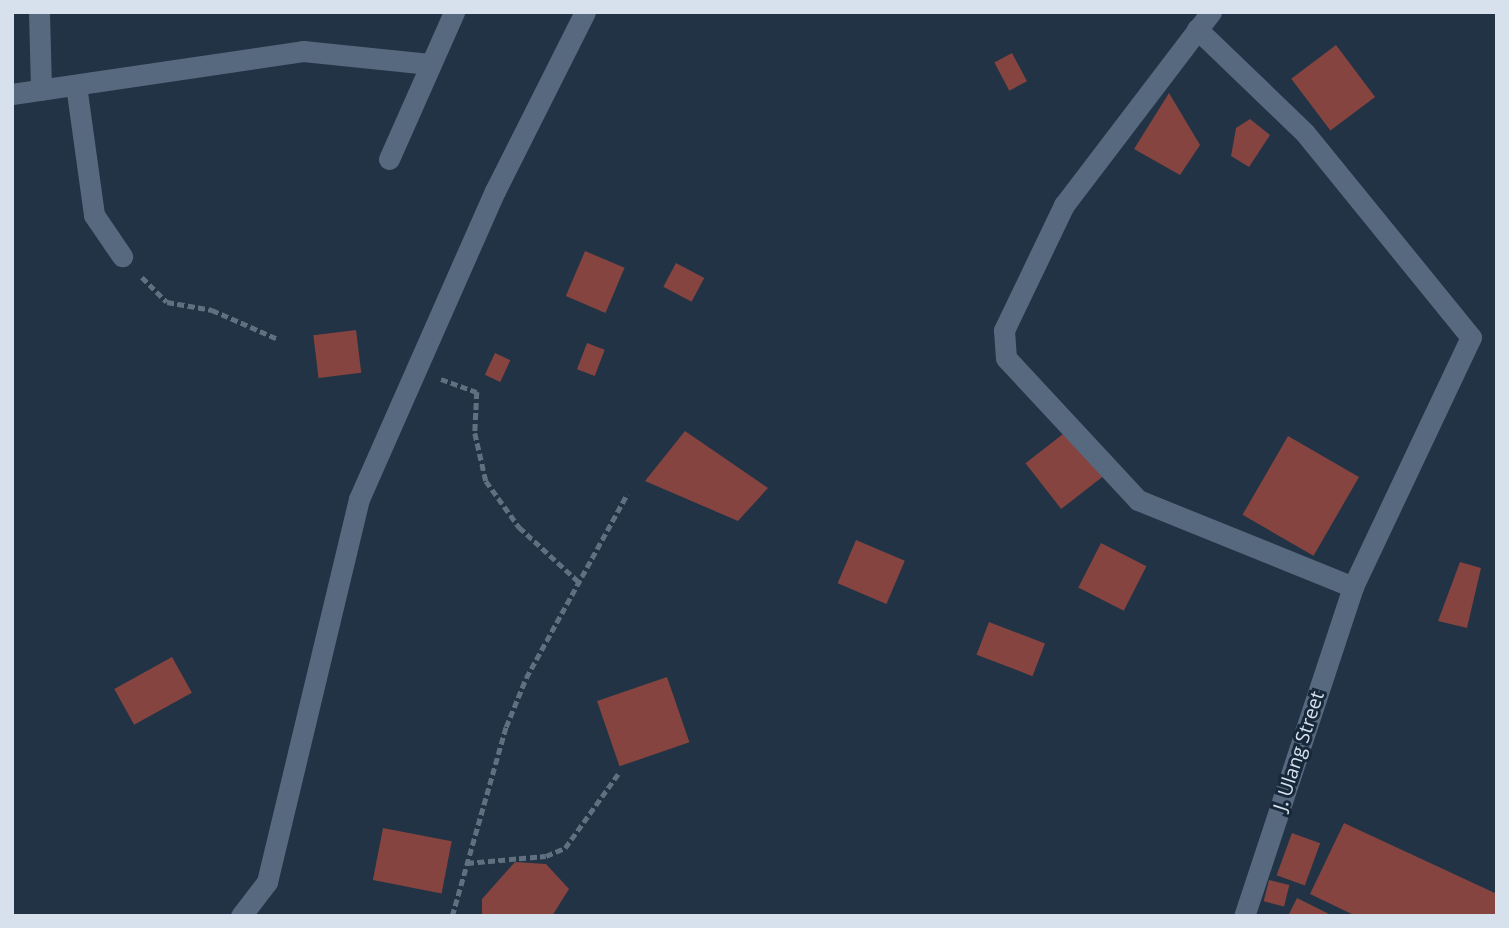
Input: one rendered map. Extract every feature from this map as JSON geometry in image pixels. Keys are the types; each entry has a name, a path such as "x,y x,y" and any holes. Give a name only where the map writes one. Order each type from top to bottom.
{"street":[{"path":"39,12 41,90"},
{"path":"388,159 454,12"},
{"path":"241,916 268,882 359,499 495,191 585,12"},
{"path":"1211,12 1064,205 1004,330 1006,358 1139,500 1353,587"},
{"name":"J. Ulang Street","path":"1197,29 1305,133 1471,337 1353,587 1244,916"},
{"path":"12,94 303,51 429,64"},
{"path":"76,85 94,215 122,256"}],"path":[{"path":"122,256 167,302 212,310 278,339"},
{"path":"416,370 477,392 475,433 486,481 519,527 578,581"},
{"path":"452,916 506,727 526,678 627,494"},
{"path":"467,863 546,856 565,848 618,774"}],"building":[{"path":"1336,45 1375,97 1330,131 1291,79"},
{"path":"1012,53 1027,81 1009,91 994,62"},
{"path":"1169,93 1200,145 1180,175 1134,149"},
{"path":"1250,119 1270,135 1249,167 1231,156 1236,128"},
{"path":"585,251 625,268 605,313 566,296"},
{"path":"676,263 704,278 692,302 663,287"},
{"path":"356,330 361,373 319,378 313,335"},
{"path":"587,343 605,350 595,376 577,369"},
{"path":"495,353 510,360 500,382 485,375"},
{"path":"1072,427 1108,473 1061,509 1026,463"},
{"path":"685,431 768,488 738,521 645,481"},
{"path":"1288,436 1359,477 1314,556 1242,515"},
{"path":"856,540 905,561 886,604 838,583"},
{"path":"1101,543 1146,566 1124,611 1078,588"},
{"path":"1460,562 1481,568 1467,628 1438,621"},
{"path":"989,622 1045,644 1032,676 976,655"},
{"path":"172,657 192,693 134,725 114,689"},
{"path":"667,677 689,742 619,766 597,701"},
{"path":"1344,823 1497,894 1497,916 1356,916 1310,894"},
{"path":"383,828 452,841 442,893 373,880"},
{"path":"1292,833 1320,843 1305,886 1277,875"},
{"path":"515,862 546,864 569,889 552,916 482,916 482,899"},
{"path":"1269,880 1289,885 1284,906 1264,901"},
{"path":"1297,898 1333,916 1288,916"}]}
